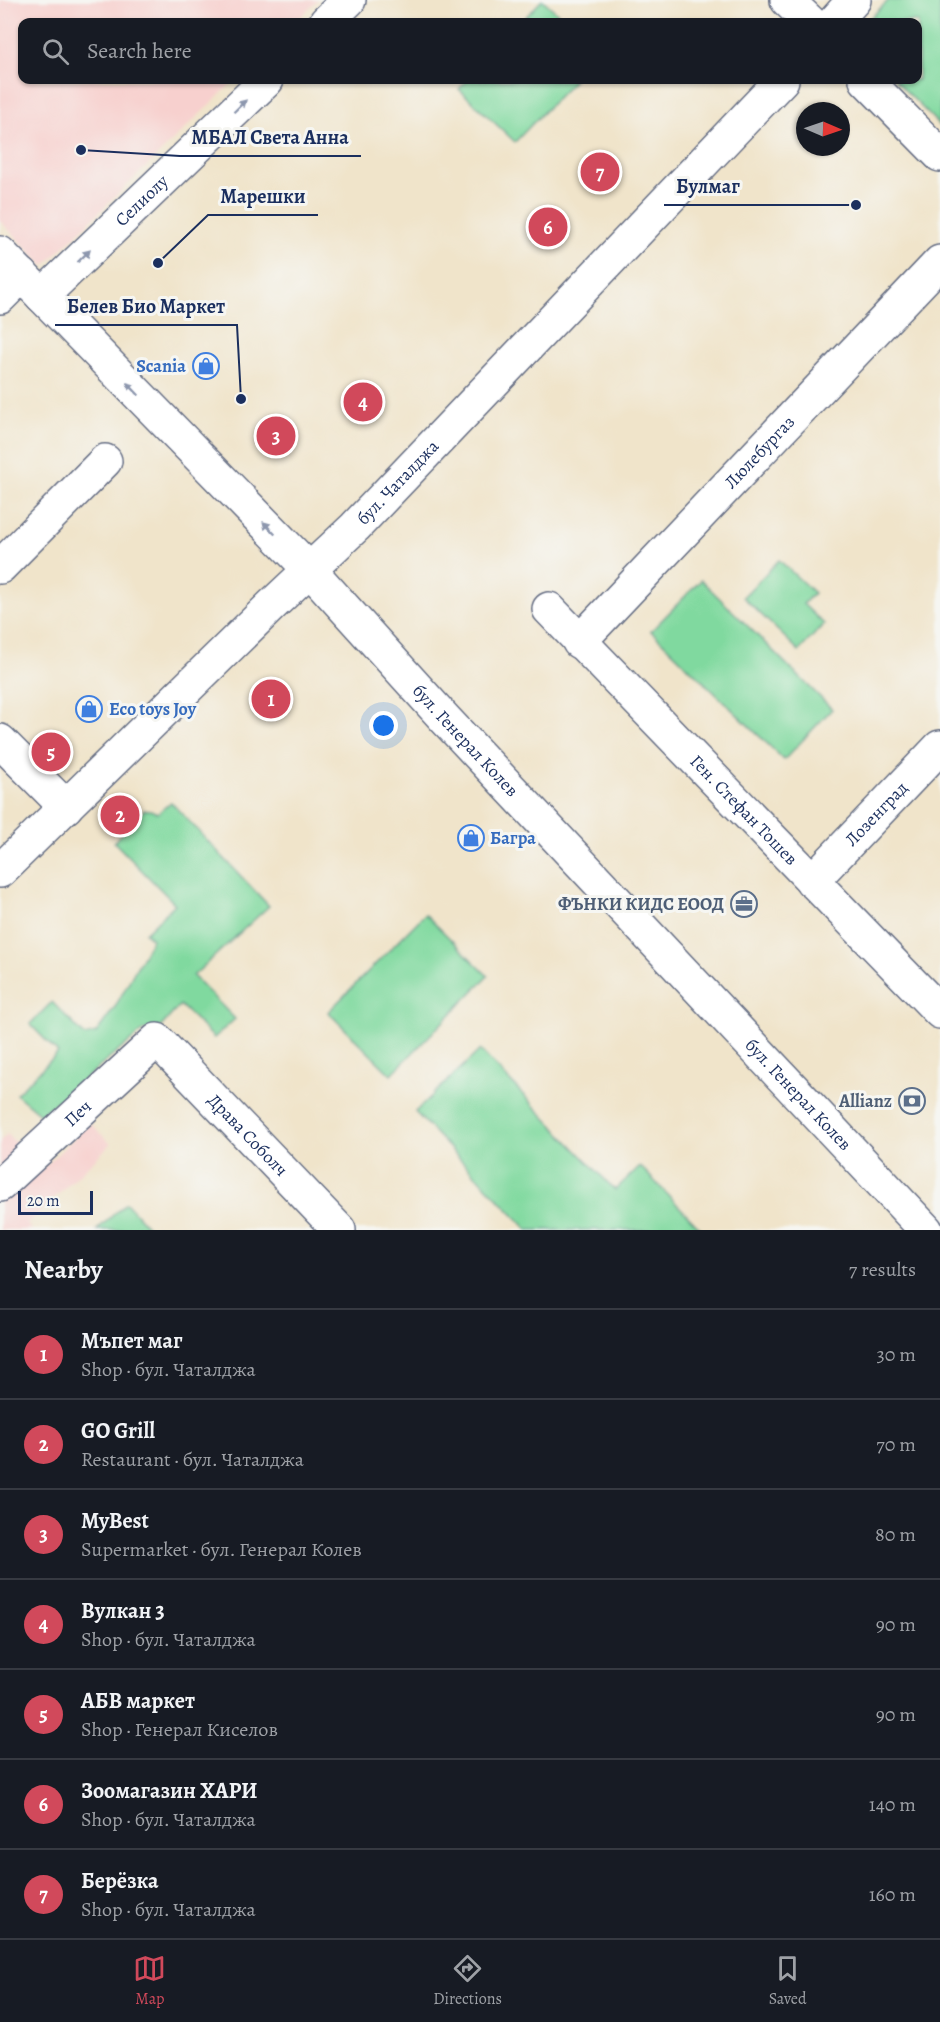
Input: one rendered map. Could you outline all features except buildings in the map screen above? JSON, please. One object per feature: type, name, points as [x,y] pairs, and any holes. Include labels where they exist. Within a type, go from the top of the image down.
[{"type":"street","points":[[330,18],[350,0]]},
{"type":"street","points":[[788,0],[806,18]]},
{"type":"street","points":[[838,18],[854,0]]},
{"type":"street","name":"Селиолу","points":[[16,280],[262,84]]},
{"type":"street","name":"бул. Чаталджа","points":[[0,871],[355,527],[778,84]]},
{"type":"street","points":[[870,84],[940,155]]},
{"type":"street","name":"Люлебургаз","points":[[579,642],[940,262]]},
{"type":"street","name":"бул. Генерал Колев","points":[[16,280],[310,570],[453,728],[924,1224]]},
{"type":"street","points":[[0,567],[105,461]]},
{"type":"street","name":"Ген. Стефан Тошев","points":[[549,609],[940,1012]]},
{"type":"street","points":[[0,741],[66,807]]},
{"type":"street","name":"Лозенград","points":[[812,881],[940,747]]},
{"type":"street","name":"Печ","points":[[0,1185],[157,1040]]},
{"type":"street","name":"Драва Соболч","points":[[157,1040],[339,1230]]},
{"type":"shaded area","points":[[0,0],[318,0],[299,18],[18,18],[18,84],[231,84],[44,266],[0,221]]},
{"type":"shaded area","points":[[90,1123],[111,1144],[27,1224],[32,1230],[0,1230],[0,1141],[7,1134],[42,1169]]},
{"type":"green space","points":[[543,0],[563,18],[525,18]]},
{"type":"green space","points":[[889,0],[940,0],[940,126],[899,84],[922,84],[922,18],[870,18]]},
{"type":"green space","points":[[464,84],[570,84],[515,142],[459,89]]},
{"type":"green space","points":[[779,560],[814,593],[803,604],[824,624],[799,651],[743,597]]},
{"type":"green space","points":[[701,580],[832,709],[784,760],[651,631]]},
{"type":"green space","points":[[171,802],[269,906],[193,976],[235,1019],[214,1038],[180,1005],[159,1029],[144,1030],[41,1115],[16,1094],[58,1053],[30,1024],[52,1002],[85,1036],[96,1033],[115,1007],[152,939],[145,933],[175,904],[114,842],[144,810],[158,813]]},
{"type":"green space","points":[[425,914],[488,976],[391,1075],[328,1012]]},
{"type":"green space","points":[[480,1050],[615,1190],[640,1166],[702,1230],[528,1230],[415,1112]]},
{"type":"green space","points":[[126,1203],[151,1230],[97,1230]]},
{"type":"place","name":"МБАЛ Света Анна","points":[[81,150]]},
{"type":"place","name":"Берёзка","points":[[600,172]]},
{"type":"place","name":"Булмаг","points":[[856,205]]},
{"type":"place","name":"Зоомагазин ХАРИ","points":[[548,227]]},
{"type":"place","name":"Марешки","points":[[158,263]]},
{"type":"place","name":"Scania","points":[[206,366]]},
{"type":"place","name":"Белев Био Маркет","points":[[241,399]]},
{"type":"place","name":"Вулкан 3","points":[[363,402]]},
{"type":"place","name":"MyBest","points":[[276,436]]},
{"type":"place","name":"Мъпет маг","points":[[271,699]]},
{"type":"place","name":"Eco toys Joy","points":[[89,709]]},
{"type":"place","name":"АБВ маркет","points":[[51,752]]},
{"type":"place","name":"GO Grill","points":[[120,815]]},
{"type":"place","name":"Багра","points":[[471,838]]},
{"type":"place","name":"ФЪНКИ КИДС ЕООД","points":[[744,904]]},
{"type":"place","name":"Allianz","points":[[912,1101]]}]
